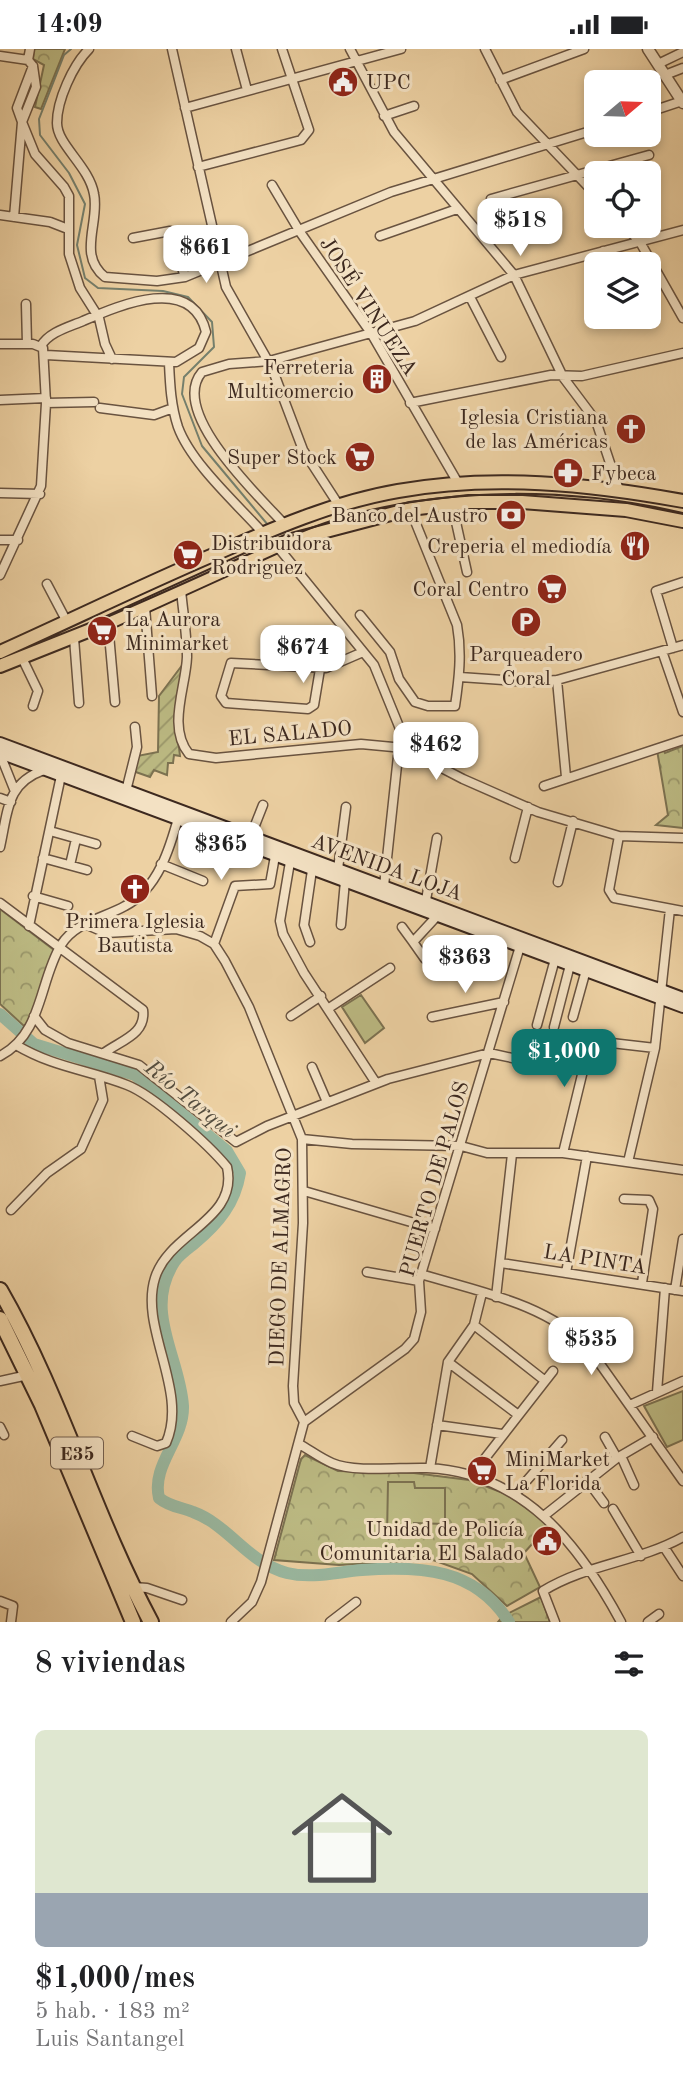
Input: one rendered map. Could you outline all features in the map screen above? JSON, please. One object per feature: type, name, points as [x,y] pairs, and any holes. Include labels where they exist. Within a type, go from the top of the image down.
[{"type":"highway","name":"E35","points":[[0,1290],[56,1399],[100,1512],[151,1622]]},
{"type":"highway","name":"E35","points":[[0,1319],[28,1374],[133,1622]]},
{"type":"main road","points":[[0,652],[265,532],[396,491],[458,483],[534,483],[619,489],[683,501]]},
{"type":"main road","points":[[0,666],[74,638],[295,538],[410,509],[452,504],[522,502],[626,510],[683,521]]},
{"type":"main road","points":[[0,660],[88,612]]},
{"type":"main road","points":[[0,672],[55,645]]},
{"type":"main road","name":"AVENIDA LOJA","points":[[0,743],[62,773],[125,795],[290,862],[436,916],[521,942],[659,992],[683,1007]]},
{"type":"main road","name":"AVENIDA LOJA","points":[[0,754],[44,770],[62,773]]},
{"type":"main road","name":"AVENIDA LOJA","points":[[178,816],[250,838],[426,900],[570,965],[683,998]]},
{"type":"street","points":[[14,217],[22,122],[36,87],[30,63],[30,49]]},
{"type":"street","points":[[89,49],[76,67],[64,94],[57,124],[59,135],[88,173],[94,194],[90,240],[94,263],[105,277],[157,281],[185,277],[431,178],[584,132]]},
{"type":"street","points":[[172,49],[219,265],[229,293],[269,361],[300,443],[351,524]]},
{"type":"street","points":[[236,49],[247,90]]},
{"type":"street","points":[[198,167],[305,138],[309,130],[282,49]]},
{"type":"street","points":[[350,49],[384,116],[431,178],[514,275],[563,377],[596,421],[619,489]]},
{"type":"street","points":[[184,108],[401,49]]},
{"type":"street","points":[[485,49],[517,112],[584,182]]},
{"type":"street","points":[[500,80],[584,49]]},
{"type":"street","points":[[648,49],[682,102],[662,108]]},
{"type":"street","points":[[658,64],[683,52]]},
{"type":"street","points":[[0,56],[30,63]]},
{"type":"street","points":[[665,75],[683,68]]},
{"type":"street","points":[[384,116],[414,106]]},
{"type":"street","points":[[22,122],[34,154],[69,196],[68,248],[74,274],[97,315],[112,359]]},
{"type":"street","points":[[491,199],[649,155]]},
{"type":"street","name":"JOSÉ VINUEZA","points":[[272,185],[300,232],[371,333],[458,483]]},
{"type":"street","points":[[380,236],[457,209]]},
{"type":"street","points":[[0,215],[50,222],[68,229]]},
{"type":"street","points":[[283,525],[208,434],[198,410],[195,391],[199,375],[209,368],[269,361],[415,321],[514,275],[683,230]]},
{"type":"street","points":[[133,238],[170,231],[185,277]]},
{"type":"street","points":[[636,238],[683,318]]},
{"type":"street","points":[[470,297],[501,357]]},
{"type":"street","points":[[0,344],[27,344],[43,351],[169,363],[182,360],[202,345],[206,332],[201,318],[192,308],[172,298],[131,303],[53,335],[43,351],[46,401],[40,494],[0,575]]},
{"type":"street","points":[[26,304],[27,344]]},
{"type":"street","points":[[410,403],[551,375],[582,376],[683,353]]},
{"type":"street","points":[[169,363],[173,408],[190,448],[265,532]]},
{"type":"street","points":[[0,400],[97,405],[154,415],[173,408]]},
{"type":"street","points":[[0,493],[40,494]]},
{"type":"street","points":[[452,504],[467,572]]},
{"type":"street","points":[[360,615],[390,652],[399,679],[415,702],[441,708],[455,706],[460,677],[457,625],[410,509]]},
{"type":"street","points":[[0,540],[18,540]]},
{"type":"street","points":[[278,545],[374,665],[409,751]]},
{"type":"street","points":[[673,648],[656,591],[683,582]]},
{"type":"street","points":[[47,584],[67,622]]},
{"type":"street","name":"EL SALADO","points":[[181,590],[187,654],[179,701],[182,739],[190,754],[200,758],[229,757],[370,744],[409,751],[463,779],[528,807],[619,836],[683,838]]},
{"type":"street","points":[[145,607],[152,696]]},
{"type":"street","points":[[108,623],[116,702]]},
{"type":"street","points":[[74,638],[79,702]]},
{"type":"street","points":[[460,677],[531,682],[557,680],[683,645]]},
{"type":"street","points":[[662,651],[683,712]]},
{"type":"street","points":[[320,669],[314,705],[308,709],[226,703],[221,696],[229,665],[234,662],[320,669],[363,652]]},
{"type":"street","points":[[24,662],[37,691],[33,706]]},
{"type":"street","points":[[557,680],[566,777]]},
{"type":"street","points":[[125,795],[138,747],[135,727]]},
{"type":"street","points":[[544,786],[683,740]]},
{"type":"street","points":[[0,754],[14,789]]},
{"type":"street","points":[[384,886],[398,756]]},
{"type":"street","points":[[0,847],[14,789],[23,780],[44,770]]},
{"type":"street","points":[[29,926],[33,897],[62,773]]},
{"type":"street","points":[[0,798],[11,802]]},
{"type":"street","points":[[250,838],[263,806]]},
{"type":"street","points":[[338,869],[346,807]]},
{"type":"street","points":[[515,858],[528,807]]},
{"type":"street","points":[[0,1056],[18,1041],[29,1026],[59,947],[69,935],[85,924],[138,898],[162,864],[178,816]]},
{"type":"street","points":[[558,882],[573,821]]},
{"type":"street","points":[[50,831],[96,844]]},
{"type":"street","points":[[619,836],[609,890],[614,898],[683,911]]},
{"type":"street","points":[[426,900],[436,838]]},
{"type":"street","points":[[70,865],[76,839]]},
{"type":"street","points":[[85,924],[106,933],[176,929],[200,936],[214,944],[235,886],[270,884],[275,856]]},
{"type":"street","points":[[43,857],[87,870]]},
{"type":"street","points":[[290,862],[281,909],[282,934],[376,1083]]},
{"type":"street","points":[[162,864],[203,881]]},
{"type":"street","points":[[310,942],[304,925],[312,870]]},
{"type":"street","points":[[341,925],[345,881]]},
{"type":"street","points":[[33,897],[68,906]]},
{"type":"street","points":[[0,903],[143,1010],[141,1030],[104,1053]]},
{"type":"street","points":[[628,1163],[655,1048],[670,909]]},
{"type":"street","points":[[413,942],[436,916]]},
{"type":"street","points":[[402,927],[425,959],[453,947]]},
{"type":"street","name":"PUERTO DE PALOS","points":[[304,1422],[405,1349],[414,1339],[421,1312],[420,1277],[521,942]]},
{"type":"street","name":"DIEGO DE ALMAGRO","points":[[214,944],[249,1007],[302,1139],[304,1192],[293,1386],[294,1403],[304,1422]]},
{"type":"street","points":[[537,1025],[555,959]]},
{"type":"street","points":[[554,1027],[570,965]]},
{"type":"street","points":[[330,1008],[390,968]]},
{"type":"street","points":[[573,1017],[586,970]]},
{"type":"street","points":[[291,1016],[321,996]]},
{"type":"street","points":[[432,1017],[505,1002]]},
{"type":"street","points":[[34,1016],[45,1030],[68,1043],[104,1053],[149,1071],[236,1142],[376,1083],[489,1053],[531,1062]]},
{"type":"street","points":[[18,1041],[64,1068],[99,1076],[142,1093],[227,1167],[230,1183],[216,1210],[173,1247],[157,1272],[153,1302],[173,1399],[173,1423],[162,1445],[132,1436]]},
{"type":"street","points":[[563,1153],[589,1046],[594,1041],[655,1048]]},
{"type":"street","points":[[312,1067],[327,1102]]},
{"type":"street","points":[[11,1210],[47,1173],[81,1149],[103,1100],[99,1076]]},
{"type":"street","points":[[302,1139],[352,1144],[461,1146],[487,1153],[563,1153],[683,1170]]},
{"type":"street","points":[[496,1297],[512,1154]]},
{"type":"street","points":[[566,1273],[587,1156]]},
{"type":"street","points":[[304,1192],[435,1229]]},
{"type":"street","points":[[624,1199],[644,1198],[649,1200],[653,1209],[642,1283]]},
{"type":"street","points":[[679,1290],[683,1239]]},
{"type":"street","name":"LA PINTA","points":[[501,1263],[679,1290]]},
{"type":"street","points":[[367,1272],[420,1277],[496,1297],[555,1319],[571,1330],[630,1405],[683,1481]]},
{"type":"street","points":[[657,1392],[665,1288]]},
{"type":"street","points":[[430,1468],[448,1361],[474,1325],[482,1293]]},
{"type":"street","points":[[474,1325],[544,1380]]},
{"type":"street","points":[[448,1361],[517,1414]]},
{"type":"street","points":[[472,1475],[517,1414],[554,1371]]},
{"type":"street","points":[[0,1381],[28,1374]]},
{"type":"street","points":[[630,1405],[683,1381]]},
{"type":"street","points":[[231,1622],[252,1602],[261,1582],[304,1422]]},
{"type":"street","points":[[437,1425],[502,1434]]},
{"type":"street","points":[[605,1437],[634,1485]]},
{"type":"street","points":[[545,1515],[587,1480],[653,1437]]},
{"type":"street","points":[[516,1493],[562,1440]]},
{"type":"street","points":[[299,1444],[344,1467],[430,1468],[472,1475],[516,1493],[545,1515],[571,1542],[621,1622]]},
{"type":"street","points":[[587,1480],[604,1503]]},
{"type":"street","points":[[613,1509],[641,1556]]},
{"type":"street","points":[[555,1622],[543,1591],[565,1577],[641,1556],[683,1537]]},
{"type":"street","points":[[664,1547],[683,1576]]},
{"type":"street","points":[[134,1587],[147,1588],[182,1600]]},
{"type":"street","points":[[0,1601],[13,1606],[11,1622]]},
{"type":"street","points":[[330,1622],[356,1602]]},
{"type":"street","points":[[648,1622],[659,1614]]},
{"type":"green space","points":[[34,49],[65,49],[41,109],[35,107],[44,65],[33,59]]},
{"type":"green space","points":[[183,664],[175,715],[180,756],[174,755],[173,763],[168,763],[167,775],[154,770],[150,777],[133,771],[137,756],[158,752],[159,696]]},
{"type":"green space","points":[[683,746],[683,828],[656,825],[668,815],[657,750],[663,748],[665,753]]},
{"type":"green space","points":[[0,909],[54,950],[29,1021],[24,1026],[0,1004]]},
{"type":"green space","points":[[361,995],[384,1028],[365,1043],[342,1007]]},
{"type":"green space","points":[[683,1391],[683,1440],[667,1447],[644,1406]]},
{"type":"green space","points":[[305,1455],[338,1471],[414,1473],[469,1480],[506,1494],[550,1524],[524,1553],[540,1587],[507,1606],[472,1574],[433,1560],[339,1565],[274,1560],[301,1459]]},
{"type":"green space","points":[[388,1482],[414,1482],[415,1488],[445,1488],[445,1524],[414,1523],[414,1536],[387,1536]]},
{"type":"green space","points":[[541,1597],[550,1622],[498,1622],[503,1616]]},
{"type":"waterway","points":[[71,49],[64,55],[39,119],[40,135],[69,173],[85,204],[77,245],[85,278],[98,288],[163,291],[188,297],[212,322],[214,347],[184,377],[182,394],[202,446],[268,525]]},
{"type":"waterway","name":"Río Tarqui","points":[[0,1014],[34,1044],[135,1075],[227,1151],[240,1173],[225,1212],[177,1258],[166,1279],[162,1315],[183,1406],[179,1430],[160,1474],[159,1498],[206,1518],[261,1561],[287,1573],[315,1575],[405,1569],[445,1574],[480,1591],[509,1622]]},
{"type":"tram line","points":[[93,623],[300,532],[388,506],[472,495],[515,494],[600,499],[683,513]]},
{"type":"place","name":"UPC","points":[[343,82]]},
{"type":"place","name":"Ferreteria Multicomercio","points":[[377,379]]},
{"type":"place","name":"Iglesia Cristiana de las Américas","points":[[631,429]]},
{"type":"place","name":"Super Stock","points":[[360,457]]},
{"type":"place","name":"Fybeca","points":[[568,473]]},
{"type":"place","name":"Banco del Austro","points":[[511,515]]},
{"type":"place","name":"Creperia el mediodía","points":[[635,546]]},
{"type":"place","name":"Distribuidora Rodriguez","points":[[188,555]]},
{"type":"place","name":"Coral Centro","points":[[552,589]]},
{"type":"place","name":"Parqueadero Coral","points":[[526,622]]},
{"type":"place","name":"La Aurora Minimarket","points":[[102,631]]},
{"type":"place","name":"Primera Iglesia Bautista","points":[[135,889]]},
{"type":"place","name":"MiniMarket La Florida","points":[[482,1471]]},
{"type":"place","name":"Unidad de Policía Comunitaria El Salado","points":[[547,1541]]}]
